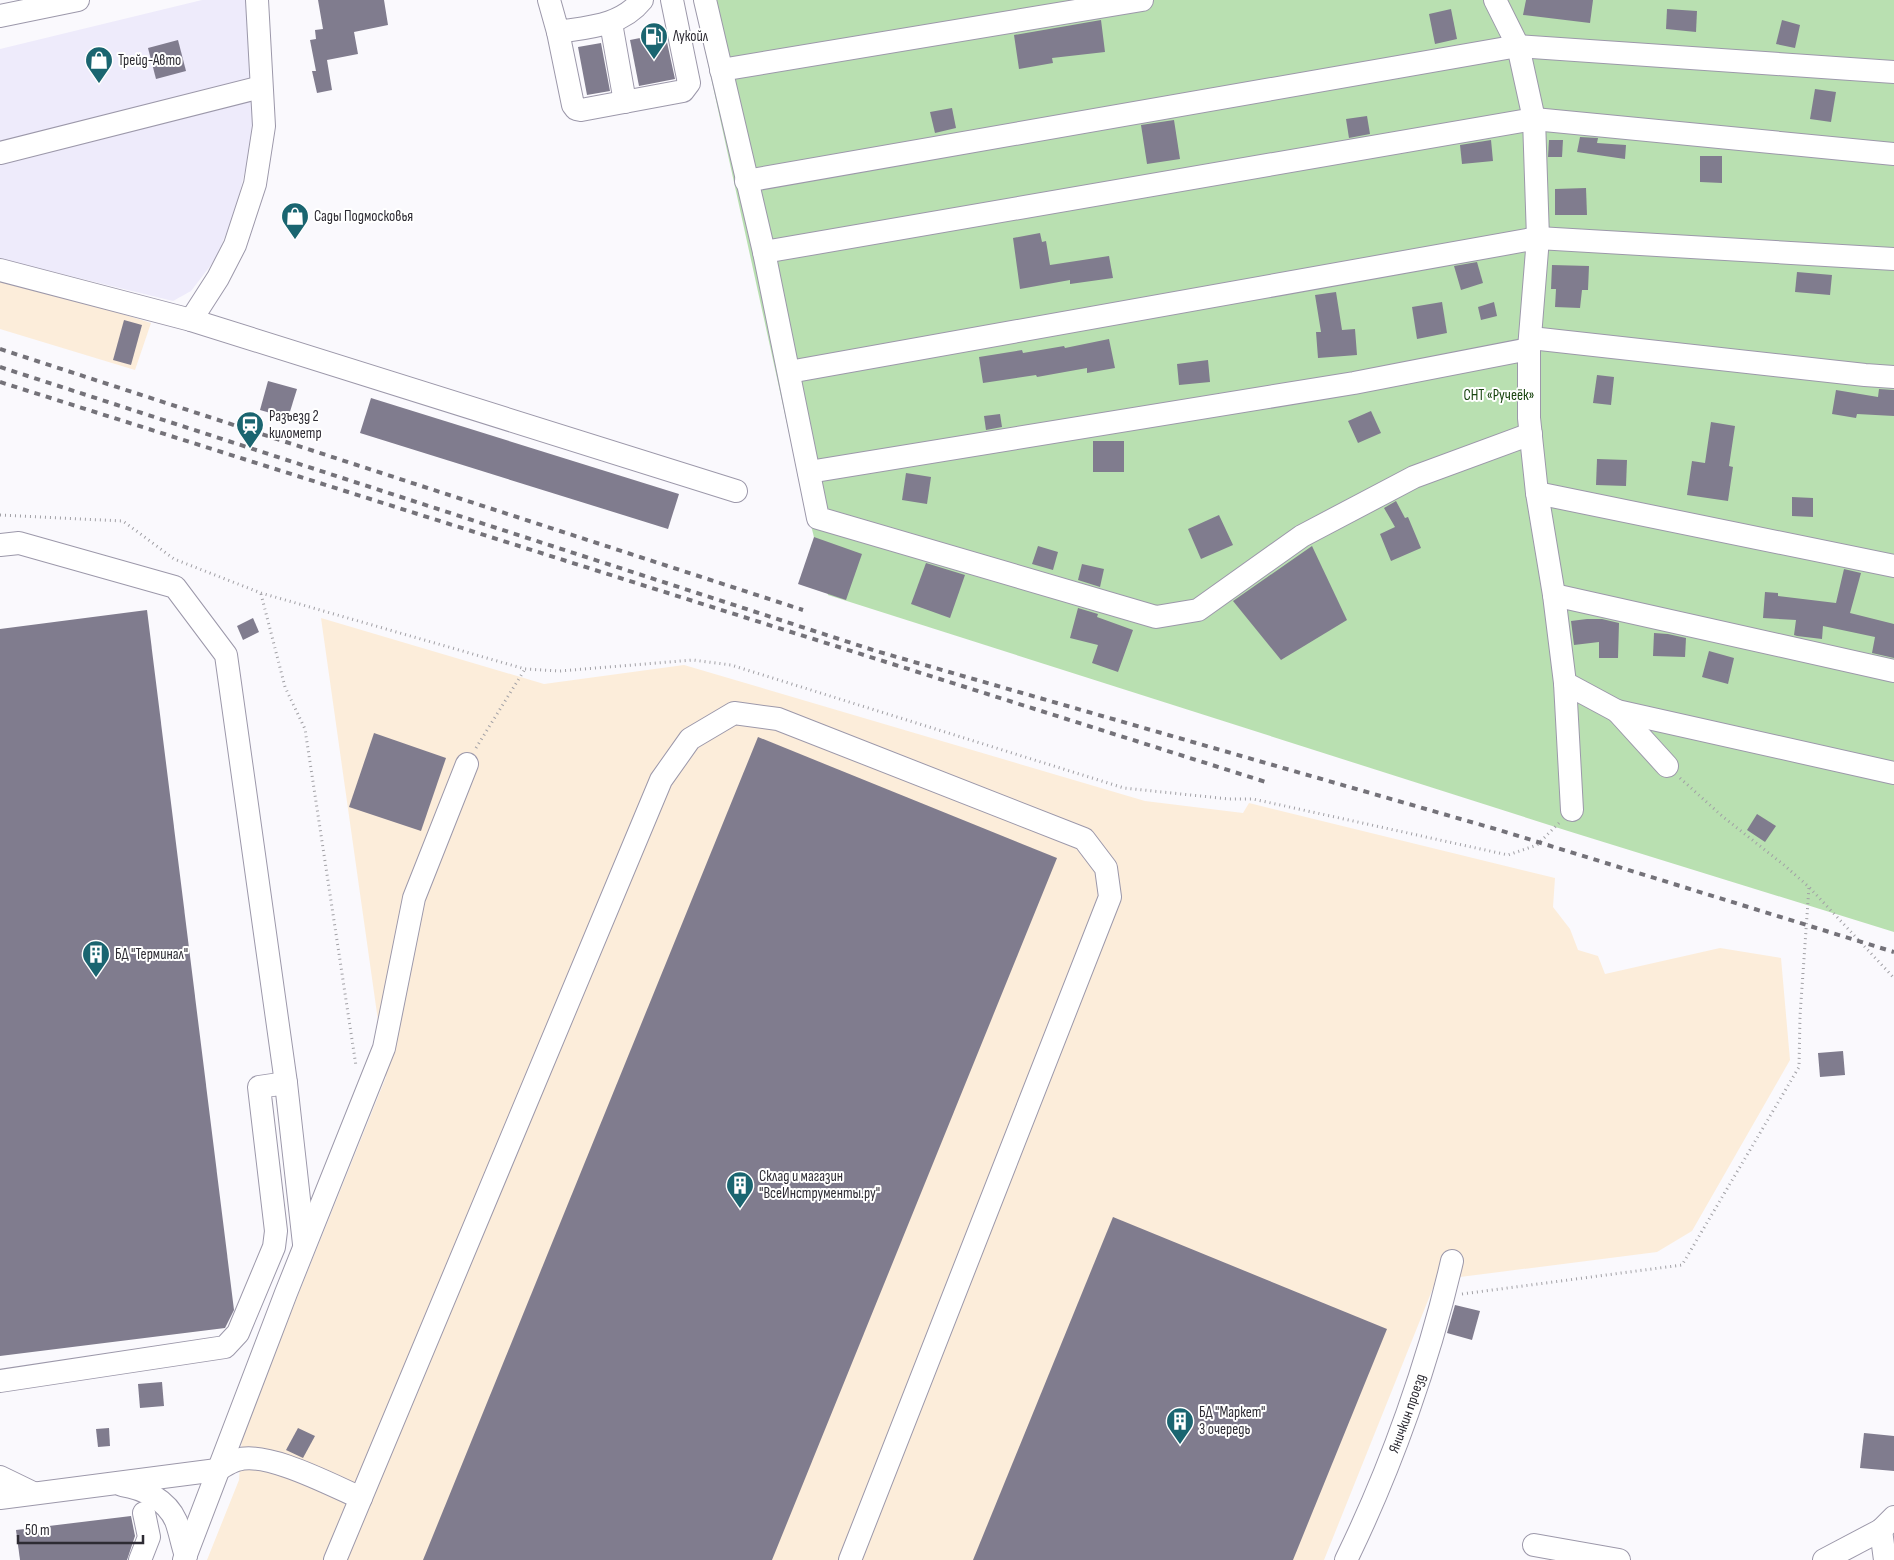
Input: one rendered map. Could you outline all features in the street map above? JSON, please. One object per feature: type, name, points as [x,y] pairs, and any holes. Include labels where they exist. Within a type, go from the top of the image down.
[{"type":"street","points":[[0,16],[78,0]]},
{"type":"street","points":[[191,320],[218,278],[235,245],[255,184],[264,126],[257,0]]},
{"type":"street","points":[[549,0],[558,32],[573,105],[576,109],[581,110],[683,91],[689,83],[672,0]]},
{"type":"street","points":[[558,32],[610,23],[627,15],[642,0]]},
{"type":"street","points":[[705,0],[764,252],[818,518],[1156,617],[1198,610],[1302,536],[1414,477],[1531,434]]},
{"type":"street","points":[[721,70],[1142,0]]},
{"type":"street","points":[[1495,0],[1518,46],[1534,119],[1538,238],[1530,344],[1529,418],[1537,493],[1554,595],[1565,683],[1572,810]]},
{"type":"street","points":[[610,23],[625,102]]},
{"type":"street","points":[[746,181],[1518,46],[1894,72]]},
{"type":"street","points":[[0,153],[261,87]]},
{"type":"street","points":[[764,252],[1534,119],[1894,154]]},
{"type":"street","points":[[789,372],[1538,238],[1894,258]]},
{"type":"street","points":[[0,270],[191,320],[736,491]]},
{"type":"street","points":[[809,472],[1354,383],[1530,344],[1894,377]]},
{"type":"street","points":[[1537,493],[1894,566]]},
{"type":"street","points":[[0,545],[19,543],[175,588],[226,655],[286,1083],[304,1248]]},
{"type":"street","points":[[1554,595],[1894,671]]},
{"type":"street","points":[[1565,683],[1617,711],[1894,773]]},
{"type":"street","points":[[1617,711],[1667,766]]},
{"type":"street","points":[[335,1560],[661,780],[690,739],[734,713],[778,719],[1084,839],[1106,868],[1110,897],[850,1560]]},
{"type":"street","points":[[185,1558],[217,1470],[384,1048],[414,898],[467,764]]},
{"type":"street","points":[[0,1381],[226,1347],[238,1333],[274,1247],[276,1230],[259,1087],[286,1083]]},
{"type":"street","name":"Яничкин проезд","points":[[1346,1560],[1362,1528],[1400,1432],[1423,1367],[1444,1297],[1452,1261]]},
{"type":"street","points":[[0,1498],[217,1470],[238,1459],[262,1459],[284,1465],[361,1498]]},
{"type":"street","points":[[0,1477],[34,1494]]},
{"type":"street","points":[[109,1483],[133,1486],[149,1492],[165,1506],[176,1520],[185,1558]]},
{"type":"street","points":[[140,1560],[149,1537],[144,1513]]},
{"type":"street","points":[[1824,1560],[1887,1523]]},
{"type":"street","points":[[1885,1560],[1887,1523]]},
{"type":"street","points":[[1534,1545],[1619,1560]]},
{"type":"path","points":[[0,515],[123,521],[174,559],[261,594],[525,669],[560,671],[693,660],[731,665],[1124,788],[1229,799],[1253,799],[1508,856],[1536,845],[1572,810]]},
{"type":"path","points":[[261,594],[285,687],[305,729],[357,1075]]},
{"type":"path","points":[[467,764],[525,669]]},
{"type":"path","points":[[1667,766],[1722,816],[1809,887],[1894,978]]},
{"type":"path","points":[[1444,1297],[1682,1265],[1799,1067],[1800,1016],[1809,887]]},
{"type":"shaded area","points":[[202,0],[246,0],[253,112],[250,150],[234,216],[214,261],[191,291],[173,301],[0,259],[0,49]]},
{"type":"shaded area","points":[[0,281],[75,299],[151,323],[135,370],[0,329]]},
{"type":"shaded area","points":[[321,618],[544,684],[684,665],[1145,801],[1243,813],[1249,803],[1555,878],[1553,907],[1570,929],[1578,950],[1598,956],[1605,974],[1720,948],[1781,958],[1790,1060],[1692,1231],[1657,1252],[1460,1277],[1460,1263],[1443,1263],[1324,1560],[207,1560],[239,1480],[242,1434],[386,1077]]},
{"type":"green space","name":"СНТ «Ручеёк»","points":[[694,0],[1894,0],[1894,932],[1568,831],[828,595],[793,451]]},
{"type":"building","points":[[318,0],[384,0],[388,25],[354,32],[358,54],[327,60],[332,90],[317,93],[312,71],[316,71],[310,40],[316,39],[315,30],[323,29]]},
{"type":"building","points":[[1526,0],[1593,0],[1590,23],[1523,15]]},
{"type":"building","points":[[1451,9],[1457,39],[1435,44],[1429,14]]},
{"type":"building","points":[[1667,9],[1697,11],[1696,32],[1666,29]]},
{"type":"building","points":[[1101,20],[1105,52],[1052,58],[1053,63],[1019,69],[1014,35]]},
{"type":"building","points":[[1782,20],[1800,25],[1795,48],[1776,44]]},
{"type":"building","name":"Лукойл","points":[[665,33],[675,79],[639,86],[630,40]]},
{"type":"building","points":[[178,40],[186,71],[156,79],[148,48]]},
{"type":"building","points":[[601,43],[610,91],[587,95],[578,47]]},
{"type":"building","points":[[1815,89],[1836,92],[1831,122],[1810,119]]},
{"type":"building","points":[[952,108],[956,128],[935,133],[930,112]]},
{"type":"building","points":[[1367,116],[1370,134],[1349,138],[1346,119]]},
{"type":"building","points":[[1174,120],[1180,159],[1147,164],[1141,125]]},
{"type":"building","points":[[1580,137],[1598,138],[1597,143],[1626,145],[1625,159],[1577,152]]},
{"type":"building","points":[[1491,140],[1493,161],[1462,164],[1460,145]]},
{"type":"building","points":[[1549,140],[1563,140],[1562,157],[1548,157]]},
{"type":"building","points":[[1700,156],[1722,156],[1722,183],[1700,182]]},
{"type":"building","points":[[1586,188],[1587,215],[1555,215],[1555,189]]},
{"type":"building","points":[[1040,233],[1042,242],[1046,241],[1050,265],[1109,256],[1113,278],[1070,284],[1070,280],[1020,289],[1013,238]]},
{"type":"building","points":[[1477,262],[1483,283],[1461,290],[1454,266]]},
{"type":"building","points":[[1552,265],[1589,266],[1588,290],[1582,290],[1580,308],[1555,307],[1556,289],[1551,289]]},
{"type":"building","points":[[1797,272],[1832,275],[1830,295],[1795,292]]},
{"type":"building","points":[[1336,292],[1342,330],[1355,329],[1357,355],[1318,358],[1316,332],[1321,332],[1315,295]]},
{"type":"building","points":[[1442,302],[1447,333],[1417,339],[1412,307]]},
{"type":"building","points":[[1494,302],[1497,316],[1481,320],[1478,307]]},
{"type":"building","points":[[124,320],[142,325],[131,365],[113,360]]},
{"type":"building","points":[[1109,339],[1115,368],[1087,373],[1087,368],[1037,377],[1036,375],[983,383],[979,357],[1022,350],[1023,353],[1064,346],[1065,348]]},
{"type":"building","points":[[1208,360],[1210,382],[1179,385],[1177,364]]},
{"type":"building","points":[[1597,375],[1614,377],[1611,405],[1593,403]]},
{"type":"building","points":[[268,381],[297,389],[288,418],[260,410]]},
{"type":"building","points":[[1879,389],[1894,390],[1894,416],[1857,414],[1856,418],[1832,414],[1836,390],[1878,397]]},
{"type":"building","points":[[371,398],[679,494],[668,529],[360,433]]},
{"type":"building","points":[[1371,411],[1381,433],[1358,443],[1348,421]]},
{"type":"building","points":[[1000,414],[1002,427],[986,430],[984,416]]},
{"type":"building","points":[[1711,422],[1735,426],[1729,466],[1733,467],[1728,501],[1687,495],[1692,461],[1705,463]]},
{"type":"building","points":[[1093,441],[1124,441],[1124,472],[1093,472]]},
{"type":"building","points":[[1597,459],[1627,460],[1626,486],[1596,485]]},
{"type":"building","points":[[906,473],[931,477],[927,504],[902,500]]},
{"type":"building","points":[[1792,497],[1813,498],[1813,517],[1792,516]]},
{"type":"building","points":[[1396,501],[1405,518],[1408,517],[1421,548],[1391,561],[1380,534],[1395,527],[1384,508]]},
{"type":"building","points":[[1219,515],[1233,545],[1201,559],[1188,529]]},
{"type":"building","points":[[814,537],[862,554],[846,600],[798,584]]},
{"type":"building","points":[[1038,546],[1058,552],[1053,570],[1032,564]]},
{"type":"building","points":[[1312,546],[1347,620],[1281,660],[1233,601]]},
{"type":"building","points":[[926,563],[965,575],[950,618],[911,604]]},
{"type":"building","points":[[1082,564],[1104,569],[1100,587],[1078,580]]},
{"type":"building","points":[[1844,569],[1861,573],[1850,613],[1894,624],[1894,658],[1872,653],[1875,637],[1823,626],[1822,639],[1797,636],[1794,635],[1796,620],[1763,618],[1765,592],[1778,593],[1778,596],[1836,603]]},
{"type":"building","points":[[1078,608],[1098,614],[1097,617],[1133,630],[1118,672],[1092,663],[1098,645],[1070,638]]},
{"type":"building","name":"БД \"Терминал\"","points":[[147,610],[234,1310],[225,1328],[0,1356],[0,629]]},
{"type":"building","points":[[253,618],[259,632],[243,640],[237,626]]},
{"type":"building","points":[[1602,619],[1619,623],[1618,658],[1599,658],[1599,642],[1574,645],[1571,621]]},
{"type":"building","points":[[1654,633],[1686,638],[1685,657],[1653,656]]},
{"type":"building","points":[[1709,651],[1734,658],[1728,684],[1702,677]]},
{"type":"building","points":[[374,733],[446,758],[421,831],[349,807]]},
{"type":"building","name":"Склад и магазин \"ВсеИнструменты.ру\"","points":[[758,737],[1057,858],[772,1560],[423,1560]]},
{"type":"building","points":[[1757,814],[1776,826],[1765,842],[1747,830]]},
{"type":"building","points":[[1843,1051],[1845,1075],[1820,1077],[1818,1053]]},
{"type":"building","name":"БД \"Маркет\" 3 очередь","points":[[1113,1217],[1387,1329],[1293,1560],[973,1560]]},
{"type":"building","points":[[1455,1305],[1480,1311],[1472,1340],[1447,1333]]},
{"type":"building","points":[[162,1382],[164,1406],[140,1408],[138,1384]]},
{"type":"building","points":[[109,1428],[110,1446],[98,1447],[96,1429]]},
{"type":"building","points":[[298,1428],[315,1436],[303,1458],[286,1450]]},
{"type":"building","points":[[1864,1433],[1894,1436],[1894,1471],[1860,1468]]},
{"type":"building","points":[[131,1516],[135,1536],[127,1560],[20,1560],[16,1530]]},
{"type":"railway","points":[[0,349],[803,610]]},
{"type":"railway","points":[[0,367],[876,651],[1499,830],[1894,952]]},
{"type":"railway","points":[[0,382],[1269,783]]},
{"type":"place","name":"Лукойл","points":[[654,60]]},
{"type":"place","name":"Трейд-Авто","points":[[99,84]]},
{"type":"place","name":"Сады Подмосковья","points":[[295,240]]},
{"type":"place","name":"Разъезд 2 километр","points":[[250,449]]},
{"type":"place","name":"БД \"Терминал\"","points":[[96,978]]},
{"type":"place","name":"Склад и магазин \"ВсеИнструменты.ру\"","points":[[740,1209]]},
{"type":"place","name":"БД \"Маркет\" 3 очередь","points":[[1180,1445]]}]
